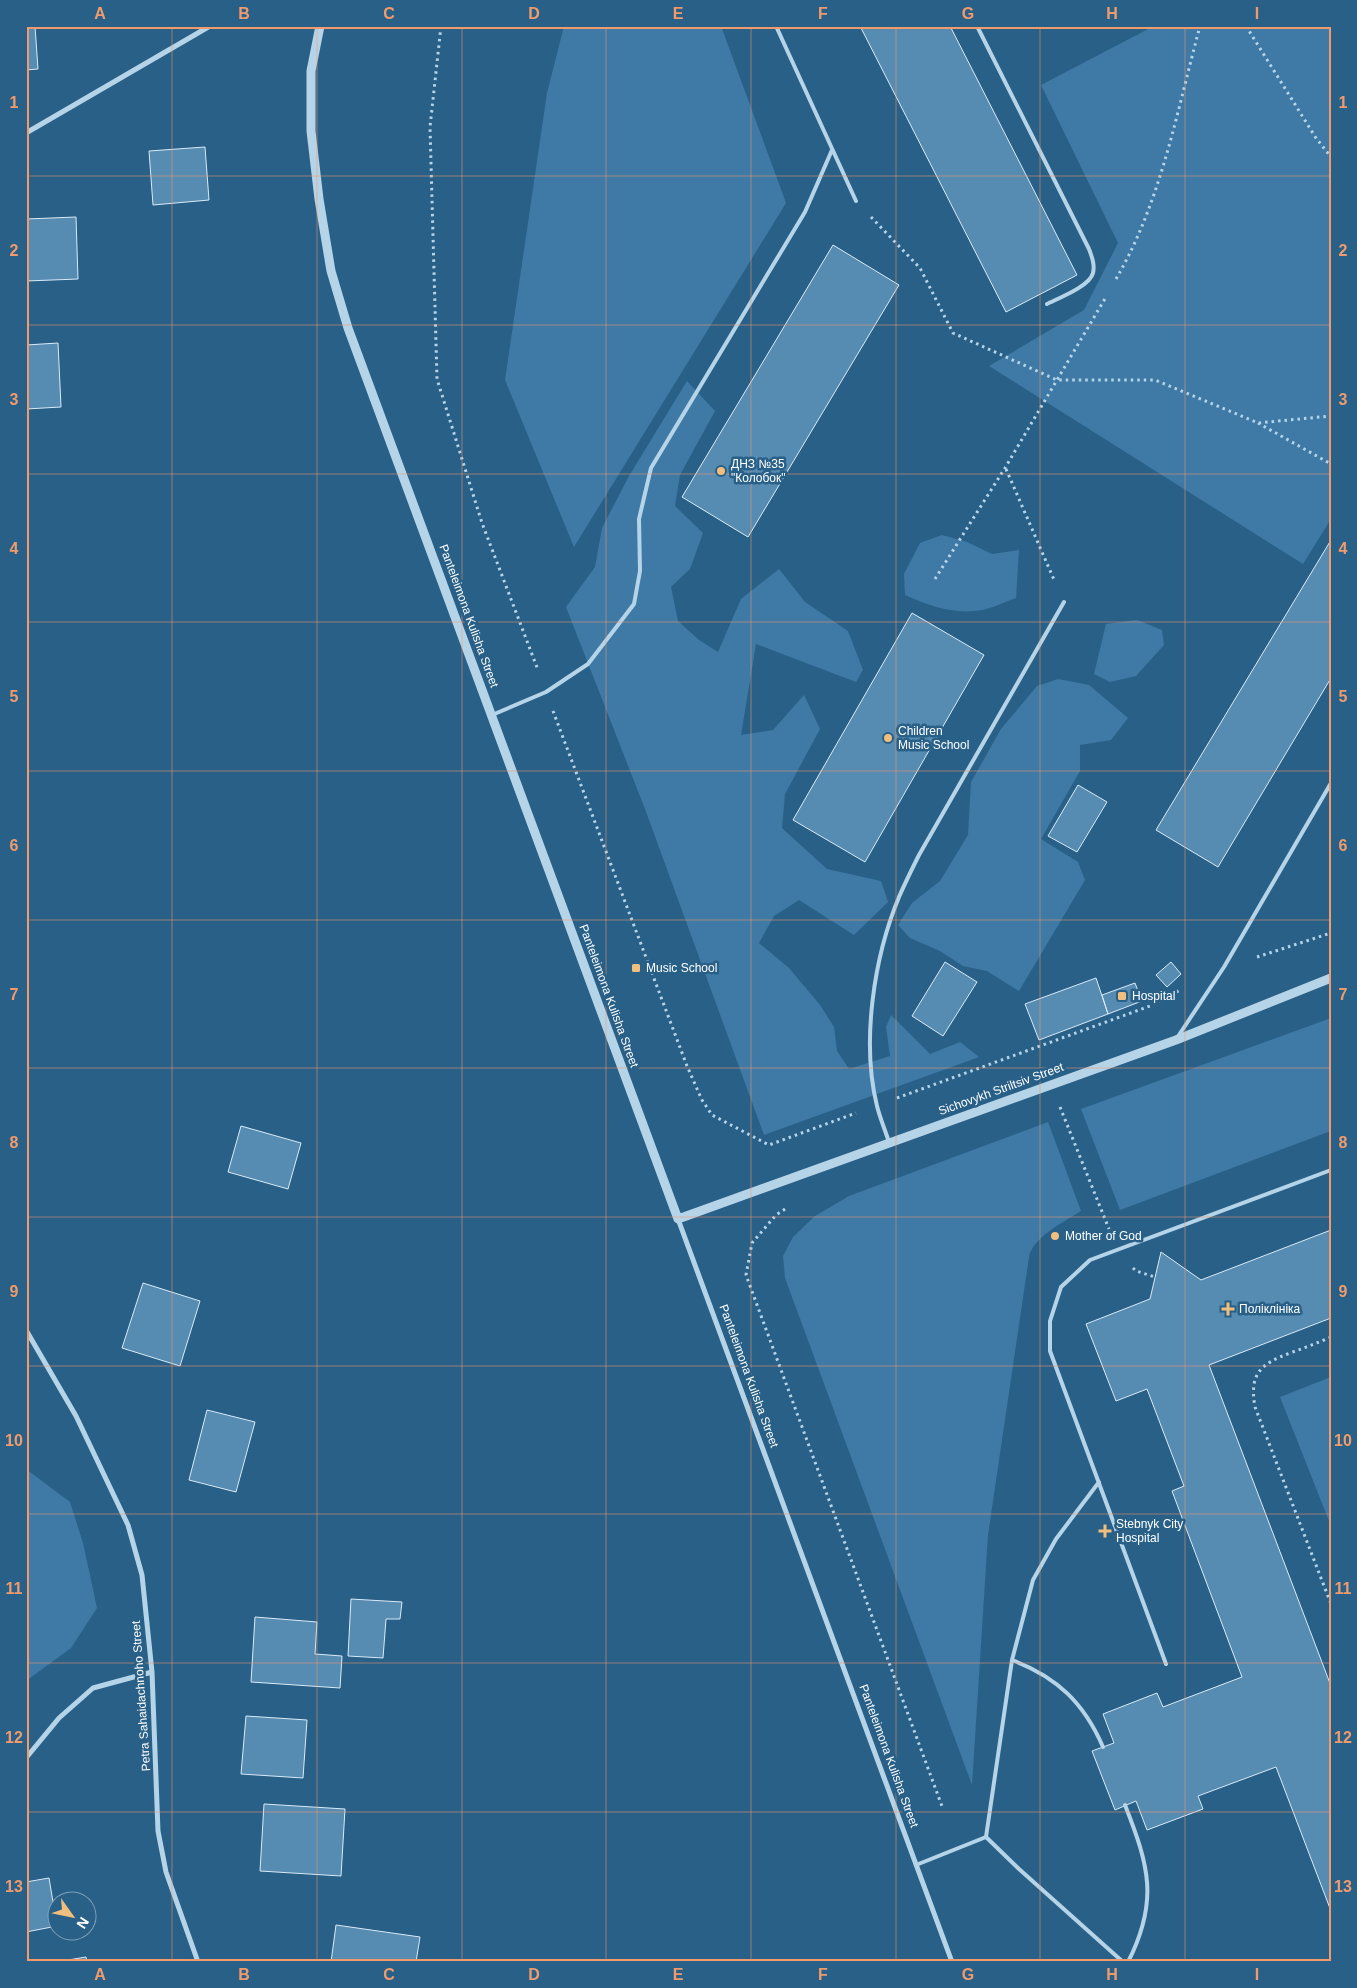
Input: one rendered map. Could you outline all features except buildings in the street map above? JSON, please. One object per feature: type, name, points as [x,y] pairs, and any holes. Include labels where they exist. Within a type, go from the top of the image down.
[{"type":"street","points":[[26,133],[210,26]]},
{"type":"street","name":"Panteleimona Kulisha Street","points":[[320,26],[311,71],[311,131],[330,271],[348,328],[952,1962]]},
{"type":"street","name":"Sichovykh Striltsiv Street","points":[[678,1219],[1176,1040],[1331,978]]},
{"type":"street","name":"Petra Sahaidachnoho Street","points":[[26,1330],[76,1416],[128,1525],[142,1575],[152,1672],[158,1831],[166,1872],[198,1962]]},
{"type":"street","points":[[26,1758],[59,1718],[93,1688],[152,1672]]},
{"type":"lane","points":[[776,26],[856,201]]},
{"type":"lane","points":[[977,26],[1089,249],[1094,263],[1093,274],[1088,282],[1047,304]]},
{"type":"lane","points":[[492,715],[546,692],[588,664],[634,604],[640,571],[640,519],[651,468],[805,212],[832,150]]},
{"type":"lane","points":[[889,1142],[877,1105],[871,1063],[871,1013],[881,953],[899,898],[924,847],[1064,602]]},
{"type":"lane","points":[[1176,1040],[1224,967],[1331,783]]},
{"type":"lane","points":[[1166,1664],[1050,1351],[1050,1322],[1061,1287],[1090,1260],[1331,1170]]},
{"type":"lane","points":[[986,1837],[1012,1660],[1033,1580],[1056,1539],[1099,1482]]},
{"type":"lane","points":[[1012,1660],[1033,1668],[1064,1688],[1083,1711],[1103,1747]]},
{"type":"lane","points":[[1125,1805],[1142,1847],[1148,1876],[1146,1912],[1135,1947],[1128,1962]]},
{"type":"lane","points":[[916,1865],[986,1837]]},
{"type":"lane","points":[[986,1837],[1019,1870],[1123,1962]]},
{"type":"path","points":[[441,26],[430,127],[437,379],[482,523],[687,1066],[702,1100],[712,1115],[769,1145],[1150,1006],[1183,989]]},
{"type":"path","points":[[1115,280],[1125,264],[1152,203],[1200,26]]},
{"type":"path","points":[[1246,26],[1316,138],[1331,157]]},
{"type":"path","points":[[856,201],[920,268],[953,333],[1057,380],[1155,380],[1258,423],[1331,464]]},
{"type":"path","points":[[935,579],[1005,468],[1110,289]]},
{"type":"path","points":[[1258,423],[1331,416]]},
{"type":"path","points":[[1005,468],[1064,602]]},
{"type":"path","points":[[1224,967],[1331,933]]},
{"type":"path","points":[[1059,1104],[1118,1250],[1136,1271],[1155,1277]]},
{"type":"path","points":[[792,1205],[776,1215],[752,1243],[746,1275],[943,1809]]},
{"type":"path","points":[[1331,1337],[1269,1361],[1257,1374],[1252,1392],[1255,1407],[1331,1604]]},
{"type":"shaded area","points":[[564,26],[721,26],[786,203],[574,547],[505,380],[547,93]]},
{"type":"shaded area","points":[[1154,26],[1331,26],[1331,519],[1303,564],[989,366],[1084,310],[1118,243],[1041,85]]},
{"type":"shaded area","points":[[687,381],[715,411],[680,475],[675,506],[703,533],[690,569],[671,587],[678,621],[699,640],[718,652],[741,599],[779,569],[805,602],[848,631],[863,670],[856,682],[756,644],[741,735],[773,730],[804,695],[820,729],[785,794],[782,828],[827,869],[881,881],[888,902],[854,935],[799,900],[774,916],[759,943],[789,968],[820,1005],[834,1027],[837,1051],[849,1069],[890,1056],[886,1027],[891,1015],[930,1054],[960,1042],[979,1057],[764,1135],[645,809],[566,607],[595,567],[602,528],[629,476]]},
{"type":"shaded area","points":[[942,535],[967,542],[992,554],[1019,550],[1016,598],[986,609],[962,611],[933,606],[905,595],[904,574],[920,543]]},
{"type":"shaded area","points":[[1137,620],[1162,630],[1164,645],[1136,676],[1110,682],[1094,674],[1106,624]]},
{"type":"shaded area","points":[[1058,679],[1089,685],[1128,718],[1111,740],[1080,745],[1080,771],[1041,839],[1078,862],[1085,880],[1019,991],[987,971],[963,966],[940,951],[910,938],[898,925],[912,903],[940,881],[968,835],[971,782],[1001,729],[1037,686]]},
{"type":"shaded area","points":[[1331,1018],[1331,1131],[1120,1210],[1081,1109]]},
{"type":"shaded area","points":[[1048,1122],[1081,1211],[1058,1225],[1036,1243],[1029,1257],[988,1535],[972,1785],[785,1278],[783,1256],[793,1237],[815,1216],[849,1196]]},
{"type":"shaded area","points":[[1331,1377],[1331,1526],[1280,1397]]},
{"type":"shaded area","points":[[26,1469],[70,1502],[83,1543],[97,1608],[71,1648],[26,1681]]},
{"type":"place","name":"ДНЗ №35 \"Колобок\"","points":[[721,471]]},
{"type":"place","name":"Children Music School","points":[[888,738]]},
{"type":"place","name":"Music School","points":[[636,968]]},
{"type":"place","name":"Hospital","points":[[1122,996]]},
{"type":"place","name":"Mother of God","points":[[1055,1236]]},
{"type":"place","name":"Поліклініка","points":[[1228,1309]]},
{"type":"place","name":"Stebnyk City Hospital","points":[[1105,1531]]}]
